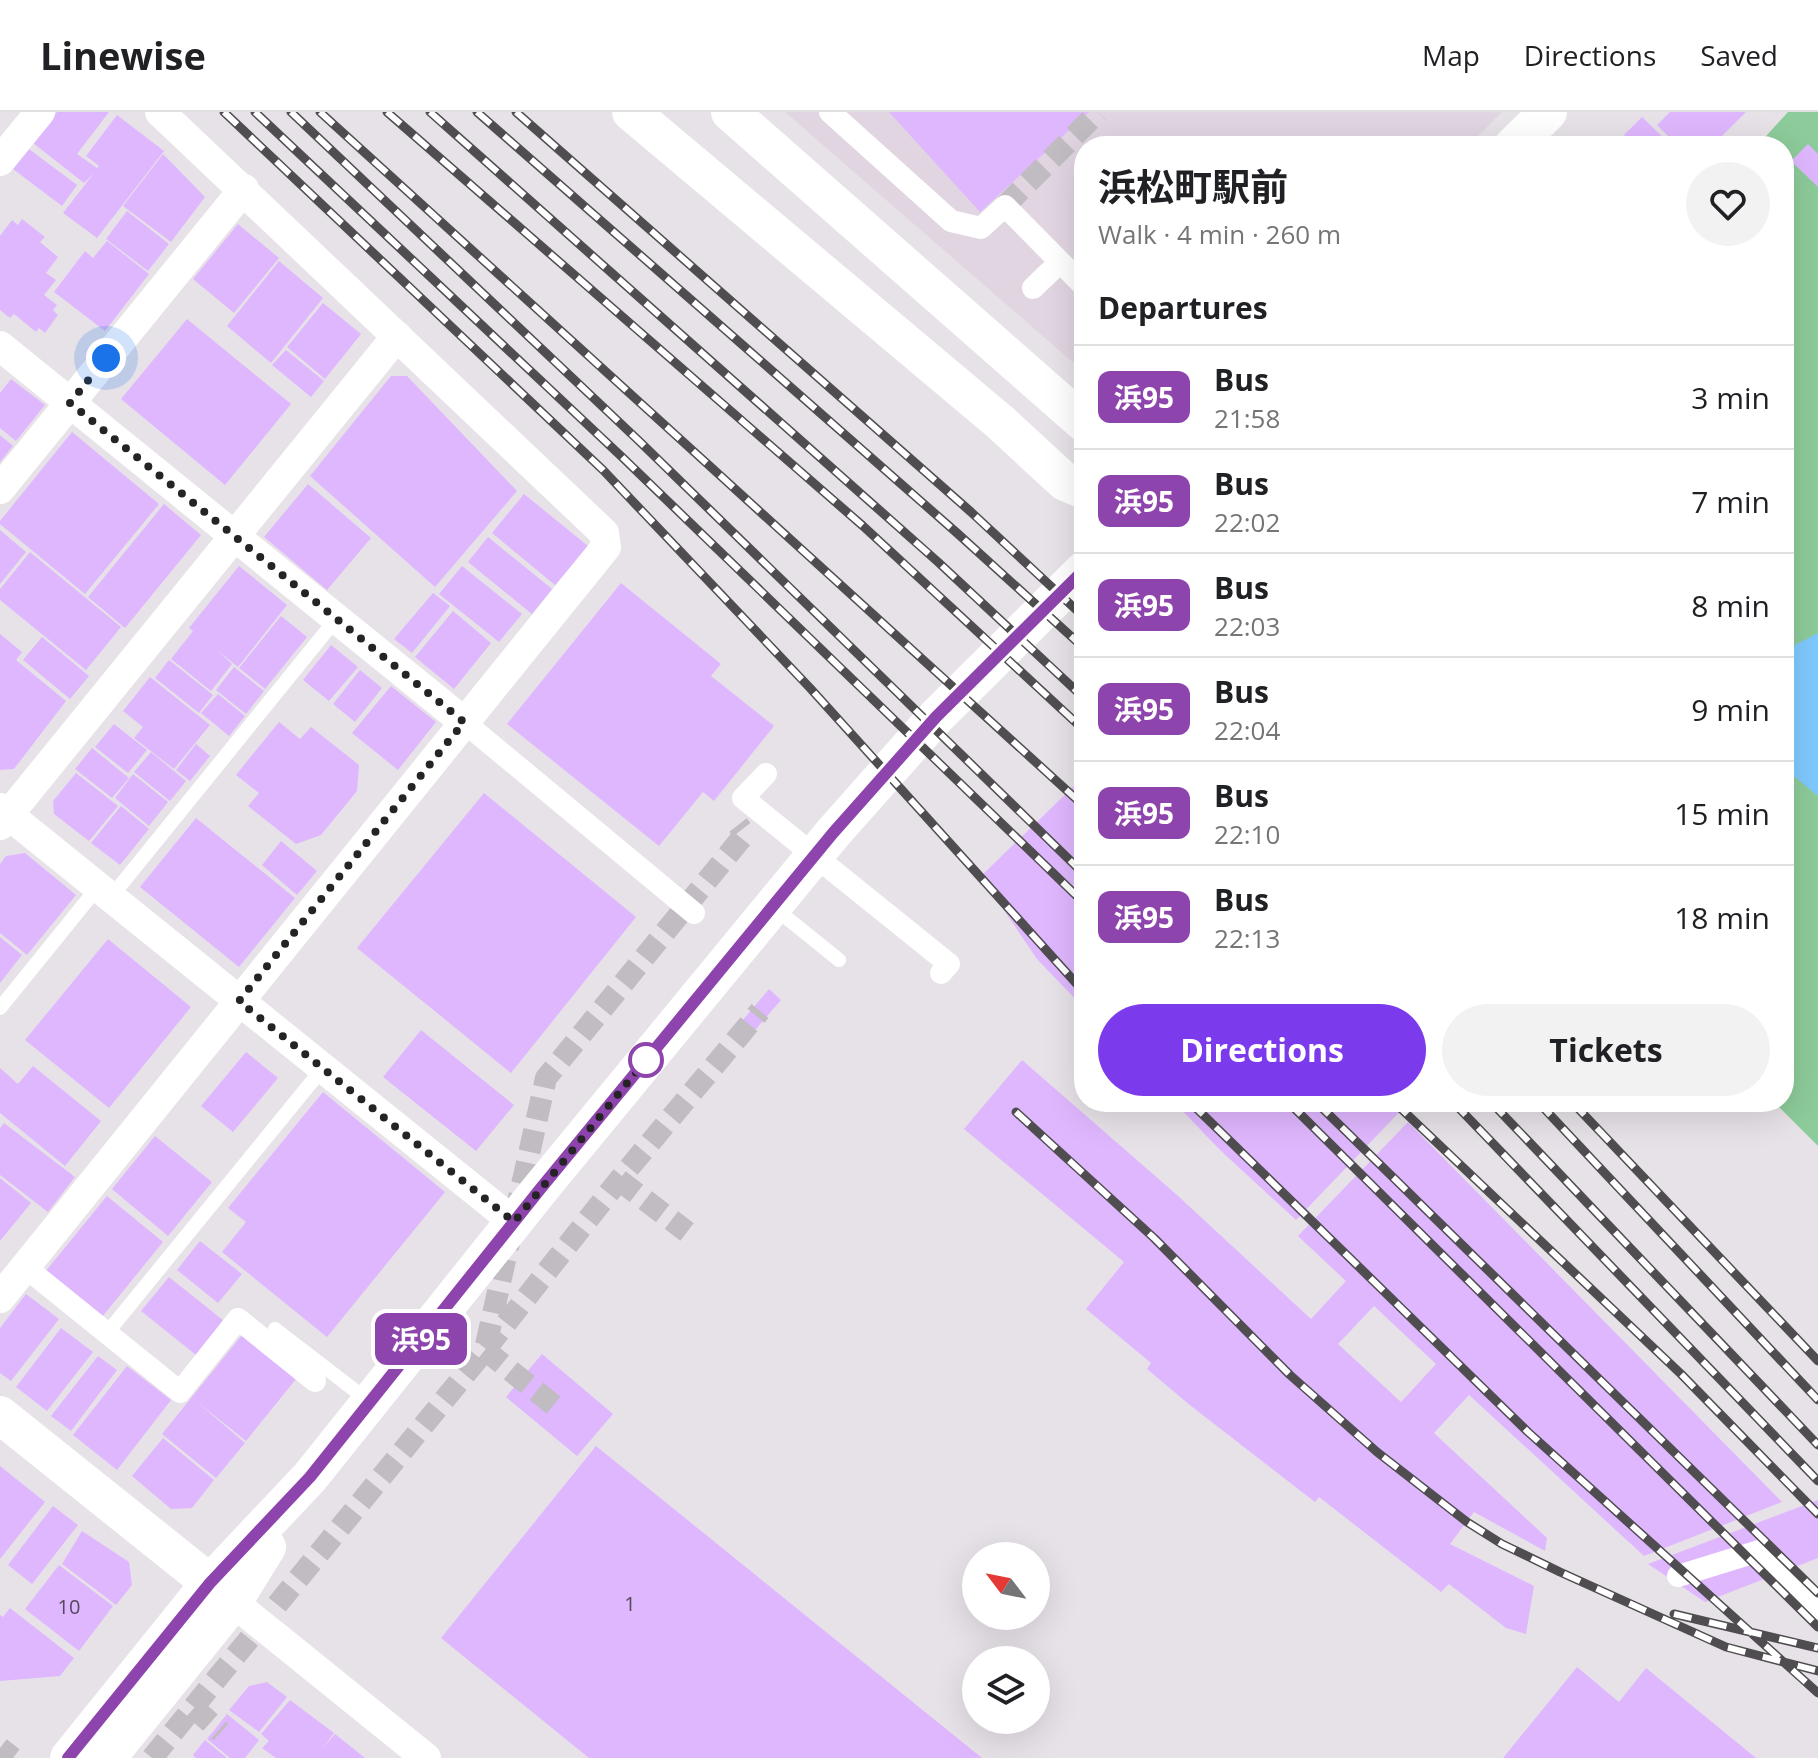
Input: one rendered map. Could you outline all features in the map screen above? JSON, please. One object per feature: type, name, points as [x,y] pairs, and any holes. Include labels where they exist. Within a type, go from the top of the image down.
[{"type":"street","points":[[0,161],[40,112]]},
{"type":"street","points":[[0,1298],[606,547],[605,536],[160,112]]},
{"type":"street","points":[[631,112],[1000,422],[1065,482],[1074,486]]},
{"type":"street","points":[[730,112],[1074,414]]},
{"type":"street","points":[[830,112],[951,221],[981,228],[1005,206],[1074,276]]},
{"type":"street","points":[[1523,136],[1548,112]]},
{"type":"street","points":[[0,489],[244,189]]},
{"type":"street","points":[[1033,288],[1060,262]]},
{"type":"street","points":[[397,336],[3,816],[104,892],[514,1222]]},
{"type":"street","points":[[0,346],[337,618],[694,913]]},
{"type":"street","points":[[107,1758],[222,1593],[310,1477],[772,906],[936,717],[1074,580]]},
{"type":"street","points":[[766,774],[743,798],[949,964],[941,973]]},
{"type":"street","points":[[25,1267],[180,1392],[238,1319],[315,1381]]},
{"type":"street","points":[[0,1415],[426,1758]]},
{"type":"street","points":[[1678,1576],[1759,1551],[1818,1608]]},
{"type":"street","points":[[69,1758],[222,1593]]},
{"type":"lane","points":[[0,1008],[104,892],[337,618]]},
{"type":"lane","points":[[772,906],[839,960]]},
{"type":"lane","points":[[107,1333],[323,1068]]},
{"type":"lane","points":[[275,1329],[370,1403]]},
{"type":"shaded area","points":[[785,112],[1502,112],[1478,136],[1074,136],[1074,363]]},
{"type":"green space","points":[[1788,112],[1818,112],[1818,1146],[1784,1112],[1794,1112],[1794,136],[1766,136]]},
{"type":"water","points":[[1818,633],[1818,796],[1794,776],[1795,645]]},
{"type":"building","points":[[57,112],[109,112],[77,154],[97,168],[99,166],[86,156],[117,115],[164,151],[97,238],[63,213],[94,173],[84,183],[33,143]]},
{"type":"building","points":[[889,112],[1089,112],[980,212]]},
{"type":"building","points":[[1670,112],[1746,112],[1722,136],[1668,136],[1657,125]]},
{"type":"building","points":[[1642,117],[1662,136],[1625,136]]},
{"type":"building","points":[[1808,144],[1818,154],[1818,187],[1794,164],[1794,158]]},
{"type":"building","points":[[29,149],[77,185],[62,206],[13,169]]},
{"type":"building","points":[[163,154],[205,197],[171,242],[123,206]]},
{"type":"building","points":[[127,211],[169,244],[148,271],[106,239]]},
{"type":"building","points":[[22,219],[45,237],[40,242],[58,257],[46,273],[56,280],[44,295],[57,305],[53,310],[58,315],[45,333],[39,328],[36,332],[14,314],[10,318],[0,310],[0,236],[12,220],[18,225]]},
{"type":"building","points":[[238,224],[279,258],[234,313],[193,279]]},
{"type":"building","points":[[107,241],[149,274],[105,331],[54,292],[85,251],[93,258]]},
{"type":"building","points":[[279,261],[323,298],[271,363],[227,326]]},
{"type":"building","points":[[323,303],[361,334],[325,379],[287,347]]},
{"type":"building","points":[[187,319],[291,404],[225,485],[121,399]]},
{"type":"building","points":[[286,350],[324,381],[311,397],[272,365]]},
{"type":"building","points":[[391,376],[407,376],[517,491],[435,587],[310,476]]},
{"type":"building","points":[[11,379],[45,405],[16,441],[0,428],[0,393]]},
{"type":"building","points":[[72,432],[159,504],[85,594],[0,524]]},
{"type":"building","points":[[0,435],[13,446],[0,462]]},
{"type":"building","points":[[308,484],[371,538],[327,590],[264,537]]},
{"type":"building","points":[[524,494],[588,546],[555,585],[492,533]]},
{"type":"building","points":[[164,504],[201,535],[125,628],[88,597]]},
{"type":"building","points":[[0,530],[26,552],[0,584]]},
{"type":"building","points":[[488,537],[552,589],[532,614],[468,562]]},
{"type":"building","points":[[30,552],[121,627],[86,670],[0,600],[0,589]]},
{"type":"building","points":[[239,566],[287,605],[238,667],[218,651],[232,664],[211,691],[171,659],[193,631],[189,628]]},
{"type":"building","points":[[462,566],[522,614],[499,642],[439,594]]},
{"type":"building","points":[[621,583],[721,664],[711,676],[774,726],[714,801],[703,792],[659,846],[507,724]]},
{"type":"building","points":[[433,593],[450,606],[412,653],[394,639]]},
{"type":"building","points":[[453,611],[491,643],[454,689],[415,657]]},
{"type":"building","points":[[281,616],[307,637],[265,689],[239,668]]},
{"type":"building","points":[[0,634],[22,652],[16,660],[66,701],[14,769],[0,770]]},
{"type":"building","points":[[42,637],[89,676],[70,699],[23,660]]},
{"type":"building","points":[[331,645],[358,667],[329,701],[303,680]]},
{"type":"building","points":[[169,660],[213,695],[199,713],[155,678]]},
{"type":"building","points":[[234,667],[264,691],[246,714],[216,690]]},
{"type":"building","points":[[360,670],[382,688],[355,722],[333,704]]},
{"type":"building","points":[[150,677],[210,725],[174,769],[134,738],[143,727],[123,711]]},
{"type":"building","points":[[391,686],[436,722],[398,770],[352,733]]},
{"type":"building","points":[[218,694],[245,716],[229,736],[201,713]]},
{"type":"building","points":[[279,722],[300,739],[311,727],[359,765],[357,791],[321,835],[296,844],[248,806],[259,793],[236,775]]},
{"type":"building","points":[[114,724],[147,750],[128,773],[95,747]]},
{"type":"building","points":[[196,744],[210,756],[190,781],[176,770]]},
{"type":"building","points":[[92,748],[129,778],[112,798],[75,769]]},
{"type":"building","points":[[151,752],[186,781],[170,801],[134,772]]},
{"type":"building","points":[[76,773],[118,806],[89,841],[54,814],[53,801]]},
{"type":"building","points":[[133,774],[168,802],[149,826],[115,798]]},
{"type":"building","points":[[1074,786],[1074,998],[1037,959],[981,876]]},
{"type":"building","points":[[484,793],[636,917],[511,1073],[357,948]]},
{"type":"building","points":[[121,806],[149,829],[120,865],[91,843]]},
{"type":"building","points":[[196,818],[295,898],[239,967],[140,887]]},
{"type":"building","points":[[281,841],[317,871],[297,895],[262,865]]},
{"type":"building","points":[[25,853],[76,895],[27,955],[0,933],[0,864],[6,856]]},
{"type":"building","points":[[0,937],[22,955],[0,983]]},
{"type":"building","points":[[108,939],[191,1007],[109,1108],[25,1040]]},
{"type":"building","points":[[769,989],[781,1000],[743,1044],[731,1034]]},
{"type":"building","points":[[421,1030],[514,1105],[476,1151],[383,1077]]},
{"type":"building","points":[[246,1052],[278,1078],[233,1132],[201,1106]]},
{"type":"building","points":[[1022,1060],[1074,1105],[1074,1112],[1082,1112],[1177,1195],[1311,1319],[1346,1281],[1298,1236],[1408,1122],[1782,1502],[1644,1556],[1469,1395],[1434,1433],[1547,1538],[1545,1551],[1474,1512],[1450,1544],[1534,1586],[1526,1634],[1506,1628],[1449,1584],[1441,1592],[1319,1497],[1315,1502],[1147,1369],[1151,1363],[1086,1309],[1124,1262],[964,1129]],"holes":[[[1374,1306],[1436,1364],[1401,1402],[1338,1344]]]},
{"type":"building","points":[[33,1066],[101,1121],[65,1166],[0,1113],[0,1068],[18,1084]]},
{"type":"building","points":[[323,1092],[445,1192],[327,1337],[222,1252],[246,1222],[228,1208]]},
{"type":"building","points":[[1184,1112],[1399,1112],[1296,1220]]},
{"type":"building","points":[[4,1123],[75,1177],[48,1212],[0,1175],[0,1128]]},
{"type":"building","points":[[155,1136],[212,1182],[168,1236],[112,1189]]},
{"type":"building","points":[[0,1178],[31,1203],[0,1241]]},
{"type":"building","points":[[107,1196],[163,1242],[102,1317],[45,1272]]},
{"type":"building","points":[[200,1241],[242,1274],[218,1303],[177,1270]]},
{"type":"building","points":[[169,1277],[224,1321],[196,1355],[141,1311]]},
{"type":"building","points":[[26,1294],[59,1319],[11,1381],[0,1373],[0,1328]]},
{"type":"building","points":[[61,1328],[93,1352],[47,1411],[16,1387]]},
{"type":"building","points":[[242,1335],[296,1379],[246,1441],[196,1401],[245,1443],[216,1478],[162,1434]]},
{"type":"building","points":[[542,1354],[613,1414],[577,1456],[506,1397]]},
{"type":"building","points":[[98,1356],[117,1370],[71,1431],[51,1416]]},
{"type":"building","points":[[127,1366],[171,1400],[117,1470],[73,1435]]},
{"type":"building","points":[[163,1438],[214,1480],[192,1508],[171,1509],[132,1476]]},
{"type":"building","points":[[596,1446],[982,1758],[589,1758],[441,1638]]},
{"type":"building","points":[[0,1466],[45,1502],[0,1559]]},
{"type":"building","points":[[1818,1500],[1818,1558],[1705,1602],[1648,1564]]},
{"type":"building","points":[[53,1506],[78,1525],[32,1584],[8,1565]]},
{"type":"building","points":[[82,1531],[129,1562],[132,1585],[116,1605],[62,1564]]},
{"type":"building","points":[[59,1565],[113,1606],[79,1651],[25,1609]]},
{"type":"building","points":[[10,1608],[74,1658],[60,1676],[0,1681],[0,1615],[3,1617]]},
{"type":"building","points":[[1577,1667],[1619,1702],[1646,1668],[1756,1758],[1503,1758]]},
{"type":"building","points":[[267,1682],[287,1697],[259,1732],[229,1710],[249,1686]]},
{"type":"building","points":[[290,1700],[334,1733],[322,1749],[335,1734],[365,1758],[276,1758],[262,1748],[269,1741],[261,1734]]},
{"type":"building","points":[[227,1714],[259,1740],[245,1758],[230,1758],[207,1739]]},
{"type":"building","points":[[205,1740],[227,1758],[196,1758],[193,1755]]},
{"type":"tunnel","points":[[1074,136],[1098,112]]},
{"type":"tunnel","points":[[1005,206],[1074,136]]},
{"type":"tunnel","points":[[486,1345],[546,1078],[745,834],[738,825]]},
{"type":"tunnel","points":[[152,1758],[485,1350],[619,1180],[760,1011]]},
{"type":"tunnel","points":[[619,1180],[687,1232]]},
{"type":"tunnel","points":[[485,1350],[562,1412]]},
{"type":"tunnel","points":[[194,1708],[221,1732]]},
{"type":"tunnel","points":[[0,1748],[13,1758]]},
{"type":"railway","points":[[224,112],[603,470],[810,688],[1074,981]]},
{"type":"railway","points":[[255,112],[622,457],[1074,893]]},
{"type":"railway","points":[[291,112],[638,440],[1074,864]]},
{"type":"railway","points":[[320,112],[1074,797]]},
{"type":"railway","points":[[387,112],[863,526],[1074,721]]},
{"type":"railway","points":[[430,112],[938,562],[1074,689]]},
{"type":"railway","points":[[477,112],[1074,639]]},
{"type":"railway","points":[[516,112],[971,512],[1074,608]]},
{"type":"railway","points":[[1016,1112],[1154,1238],[1290,1375],[1377,1452],[1467,1522],[1502,1544],[1560,1572],[1726,1647],[1818,1671]]},
{"type":"railway","points":[[1200,1112],[1528,1432],[1818,1693]]},
{"type":"railway","points":[[1298,1112],[1818,1627]]},
{"type":"railway","points":[[1326,1112],[1818,1593]]},
{"type":"railway","points":[[1405,1112],[1681,1374],[1818,1514]]},
{"type":"railway","points":[[1463,1112],[1818,1481]]},
{"type":"railway","points":[[1501,1112],[1818,1445]]},
{"type":"railway","points":[[1547,1112],[1818,1400]]},
{"type":"railway","points":[[1581,1112],[1818,1361]]},
{"type":"railway","points":[[1674,1614],[1818,1648]]},
{"type":"bus line","name":"浜95","points":[[68,1758],[210,1583],[310,1477],[541,1188],[833,833],[936,717],[1074,580]]},
{"type":"route","points":[[106,358],[70,403],[464,722],[239,1001],[514,1222],[646,1060]]}]
